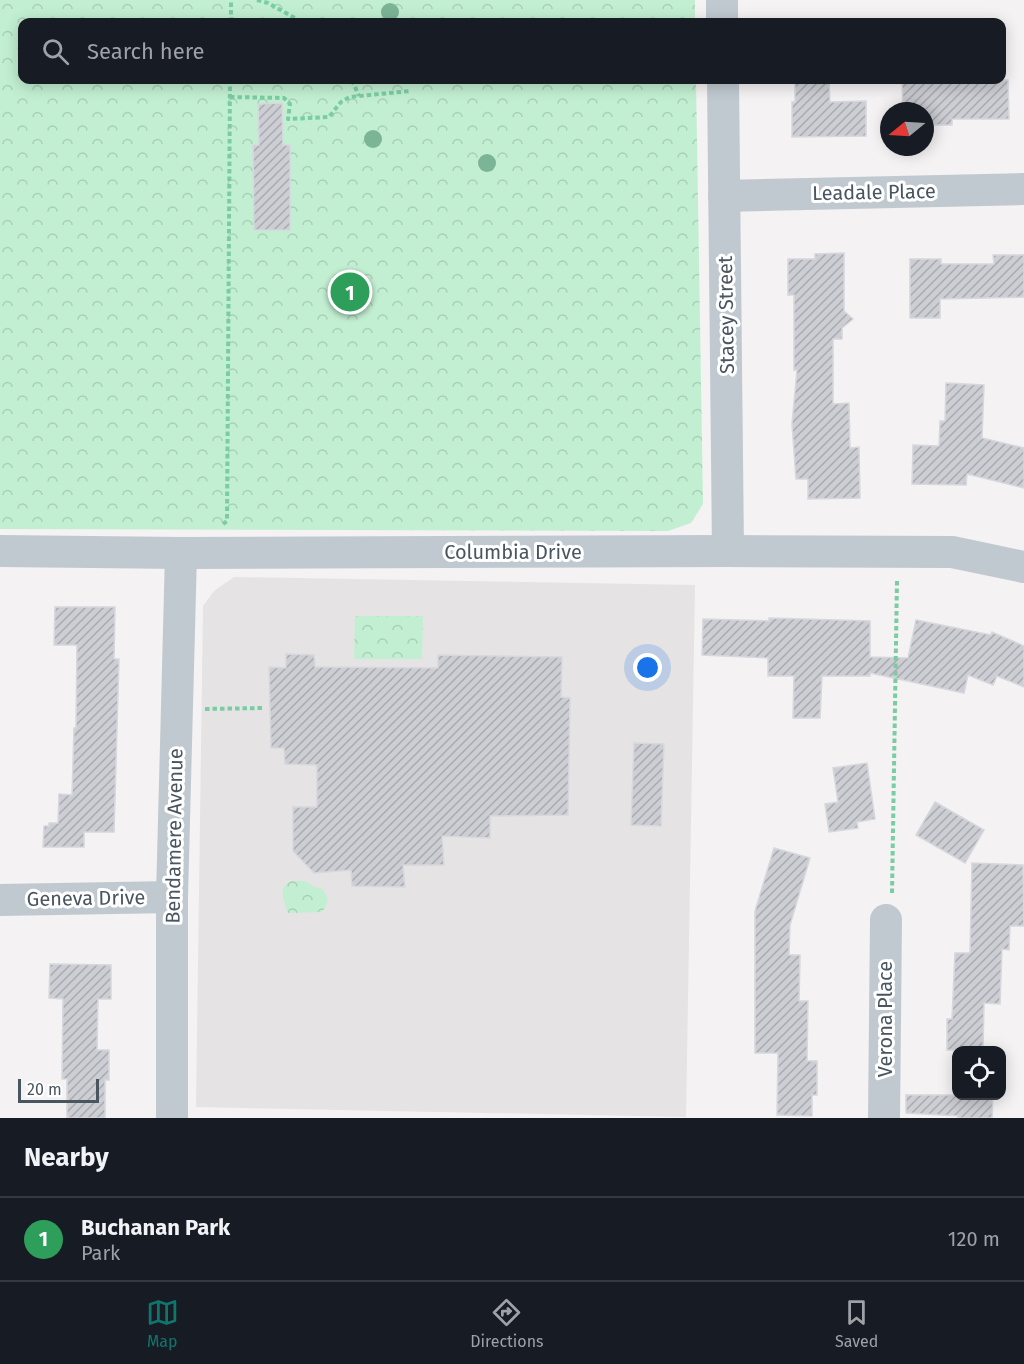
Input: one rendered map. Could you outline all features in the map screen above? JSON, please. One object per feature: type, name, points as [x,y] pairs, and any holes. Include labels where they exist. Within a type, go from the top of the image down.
[{"type":"street","points":[[722,0],[722,18]]},
{"type":"street","name":"Stacey Street","points":[[723,84],[728,551]]},
{"type":"street","name":"Leadale Place","points":[[724,196],[1024,189]]},
{"type":"street","name":"Columbia Drive","points":[[0,551],[952,552],[1024,567]]},
{"type":"street","name":"Bendamere Avenue","points":[[172,1118],[172,897],[177,709],[196,553]]},
{"type":"street","name":"Geneva Drive","points":[[0,900],[172,897]]},
{"type":"street","name":"Verona Place","points":[[884,1118],[886,920]]},
{"type":"path","points":[[231,0],[231,18]]},
{"type":"path","points":[[257,0],[268,3],[296,18]]},
{"type":"path","points":[[196,553],[209,532],[227,521],[230,84]]},
{"type":"path","points":[[354,84],[359,96]]},
{"type":"path","points":[[230,98],[284,98],[290,104],[288,119],[329,117],[341,102],[359,96],[410,91]]},
{"type":"path","points":[[886,920],[893,886],[897,552]]},
{"type":"path","points":[[177,709],[264,708]]},
{"type":"shaded area","points":[[234,577],[695,585],[686,1117],[196,1107],[203,606],[214,591]]},
{"type":"green space","points":[[0,0],[695,0],[695,18],[18,18],[18,84],[696,84],[703,504],[691,523],[668,531],[0,529]]},
{"type":"green space","points":[[355,616],[423,616],[422,659],[354,659]]},
{"type":"green space","points":[[291,881],[306,881],[322,889],[328,902],[322,912],[288,913],[283,891]]},
{"type":"building","points":[[1008,80],[1009,119],[952,119],[952,125],[934,125],[934,102],[903,102],[902,84],[1006,84]]},
{"type":"building","points":[[795,84],[829,84],[830,102],[866,101],[866,136],[792,137],[792,102],[795,102]]},
{"type":"building","points":[[282,103],[283,145],[290,145],[290,230],[254,230],[253,145],[259,145],[258,104]]},
{"type":"building","points":[[844,253],[844,311],[853,319],[842,328],[842,339],[833,339],[833,404],[849,403],[850,448],[859,447],[860,498],[808,499],[808,479],[796,479],[792,424],[797,370],[794,370],[794,295],[788,295],[788,259],[815,259],[815,254]]},
{"type":"building","points":[[993,255],[1024,255],[1024,297],[940,299],[940,318],[910,318],[910,259],[941,259],[941,264],[994,264]]},
{"type":"building","points":[[946,383],[984,385],[982,438],[1024,448],[1024,488],[967,474],[966,485],[912,484],[913,445],[939,446],[940,421],[945,421]]},
{"type":"building","points":[[55,607],[115,607],[114,659],[119,659],[114,832],[84,832],[84,847],[43,847],[44,826],[49,826],[49,823],[58,823],[59,794],[72,795],[74,728],[76,728],[77,645],[54,645]]},
{"type":"building","points":[[769,618],[870,621],[870,657],[908,658],[916,620],[991,635],[992,632],[1024,646],[1024,687],[997,676],[993,685],[968,675],[964,693],[870,673],[870,676],[822,676],[820,718],[793,718],[794,676],[768,676],[768,658],[702,655],[703,619],[769,621]]},
{"type":"building","points":[[286,654],[314,655],[315,667],[438,668],[438,655],[562,657],[561,697],[570,698],[568,815],[490,816],[490,838],[442,836],[444,865],[403,865],[405,887],[352,886],[351,870],[314,873],[293,851],[293,807],[317,807],[317,765],[285,764],[284,748],[271,748],[269,667],[286,668]]},
{"type":"building","points":[[634,743],[664,744],[661,826],[631,825]]},
{"type":"building","points":[[867,763],[875,819],[857,822],[858,828],[829,832],[825,804],[838,802],[833,768]]},
{"type":"building","points":[[935,802],[984,830],[965,863],[916,835]]},
{"type":"building","points":[[774,848],[810,858],[790,925],[789,955],[800,955],[799,1001],[808,1001],[807,1061],[817,1061],[817,1095],[812,1095],[812,1116],[777,1115],[778,1053],[755,1053],[755,911]]},
{"type":"building","points":[[972,863],[1023,865],[1024,926],[1010,926],[1009,950],[1002,949],[1000,1004],[984,1003],[983,1046],[952,1046],[952,1050],[947,1050],[947,1019],[952,1019],[955,953],[970,953]]},
{"type":"building","points":[[50,964],[111,965],[111,999],[98,999],[97,1050],[109,1050],[109,1080],[105,1080],[105,1118],[67,1118],[67,1079],[62,1079],[63,999],[49,998]]},
{"type":"building","points":[[906,1095],[952,1095],[952,1100],[993,1100],[992,1118],[958,1118],[958,1116],[906,1113]]},
{"type":"place","name":"Buchanan Park","points":[[350,292]]}]
